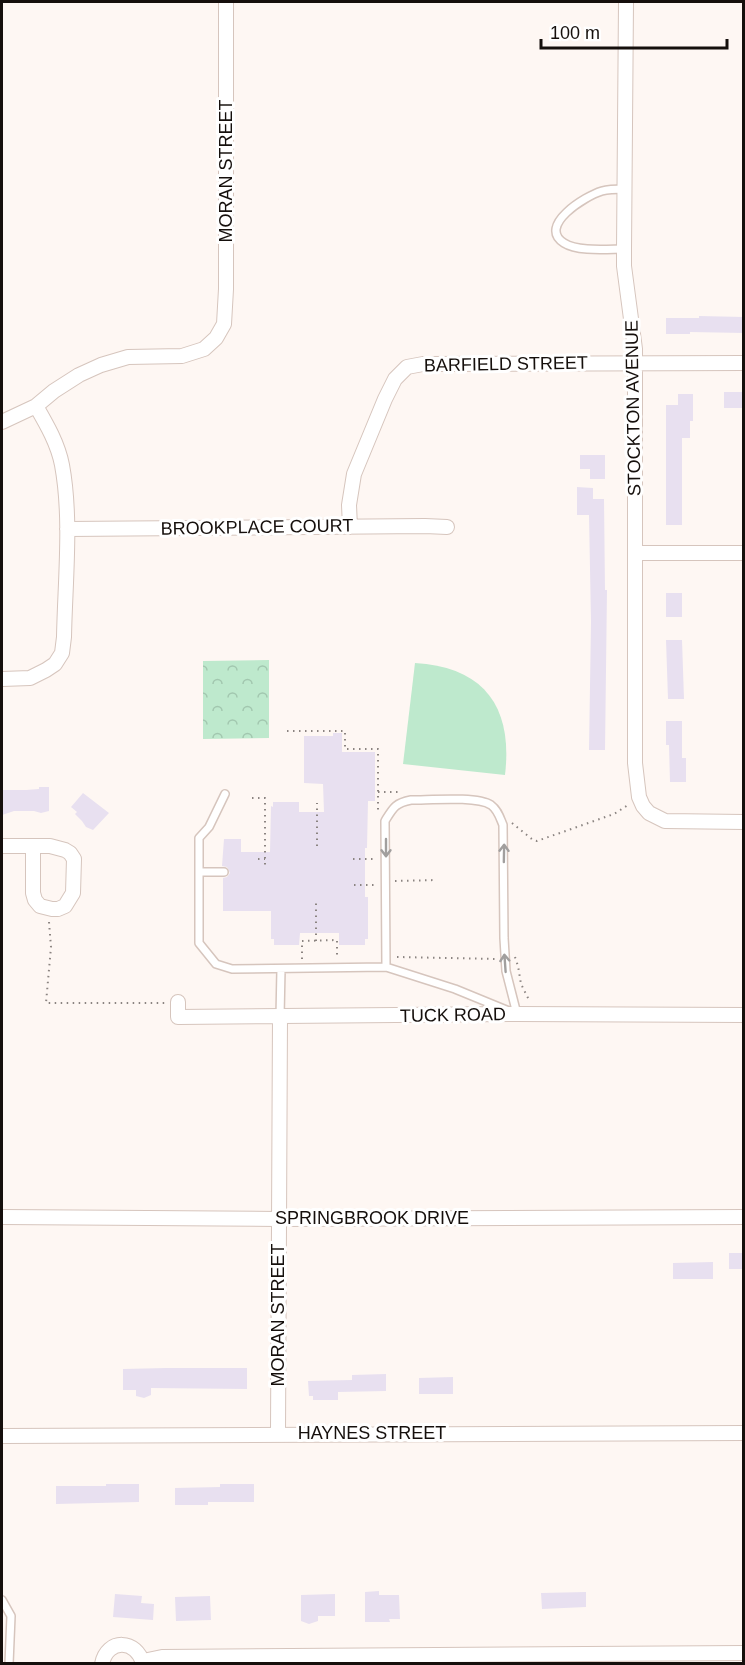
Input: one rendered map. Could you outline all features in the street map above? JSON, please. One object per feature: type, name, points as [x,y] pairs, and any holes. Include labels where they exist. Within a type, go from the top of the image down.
[{"type":"street","name":"MORAN STREET","points":[[36,406],[70,380],[101,365],[128,357],[182,356],[204,349],[216,338],[224,324],[226,2]]},
{"type":"street","name":"STOCKTON AVENUE","points":[[626,2],[624,266],[634,336],[635,363],[635,763],[639,797],[649,813],[665,821],[744,822]]},
{"type":"street","name":"BARFIELD STREET","points":[[350,526],[349,505],[354,474],[395,379],[407,368],[423,364],[744,363]]},
{"type":"street","points":[[2,422],[36,406],[52,434],[62,464],[66,501],[62,653],[55,664],[30,678],[2,679]]},
{"type":"street","name":"BROOKPLACE COURT","points":[[66,529],[447,527]]},
{"type":"street","points":[[636,553],[744,553]]},
{"type":"street","points":[[2,846],[33,846],[58,847],[70,853],[74,859],[74,893],[65,906],[58,909],[47,908],[40,906],[35,900],[33,846]]},
{"type":"street","name":"TUCK ROAD","points":[[178,1003],[178,1017],[517,1014],[744,1015]]},
{"type":"street","name":"MORAN STREET","points":[[278,1434],[280,1017]]},
{"type":"street","name":"SPRINGBROOK DRIVE","points":[[2,1217],[279,1219],[744,1217]]},
{"type":"street","name":"HAYNES STREET","points":[[2,1436],[744,1433]]},
{"type":"street","points":[[102,1664],[104,1655],[109,1649],[123,1644],[136,1649],[143,1662],[162,1657],[744,1653]]},
{"type":"lane","points":[[624,249],[575,248],[558,238],[556,226],[559,220],[589,196],[608,189],[625,189]]},
{"type":"lane","points":[[225,794],[209,827],[199,838],[199,943],[216,964],[232,969],[386,967],[455,989],[517,1014]]},
{"type":"lane","points":[[386,967],[386,821],[393,808],[402,802],[411,800],[485,802],[497,810],[503,825],[505,959],[517,1014]]},
{"type":"lane","points":[[199,872],[224,872]]},
{"type":"lane","points":[[280,1017],[281,969]]},
{"type":"lane","points":[[2,1600],[11,1616],[9,1664]]},
{"type":"path","points":[[287,731],[345,731],[345,750],[378,749],[378,814]]},
{"type":"path","points":[[378,792],[400,792]]},
{"type":"path","points":[[512,834],[511,823],[533,840],[541,840],[614,814],[639,797]]},
{"type":"path","points":[[252,798],[266,798],[266,869]]},
{"type":"path","points":[[317,803],[317,846]]},
{"type":"path","points":[[258,859],[265,859]]},
{"type":"path","points":[[353,859],[378,859]]},
{"type":"path","points":[[315,940],[316,901]]},
{"type":"path","points":[[47,908],[51,947],[46,1003],[178,1003]]},
{"type":"path","points":[[302,959],[301,941],[338,940],[337,959]]},
{"type":"path","points":[[514,954],[521,984],[529,1000]]},
{"type":"path","points":[[386,957],[505,959]]},
{"type":"green space","points":[[269,660],[269,738],[203,739],[203,661]]},
{"type":"green space","points":[[415,663],[439,666],[460,673],[489,695],[498,711],[504,730],[505,775],[403,764]]},
{"type":"building","points":[[699,316],[744,317],[744,333],[666,334],[666,318],[699,318]]},
{"type":"building","points":[[724,392],[744,392],[744,408],[724,408]]},
{"type":"building","points":[[678,394],[693,394],[693,421],[690,421],[690,438],[682,438],[682,525],[666,525],[666,405],[678,405]]},
{"type":"building","points":[[580,455],[605,455],[605,479],[590,479],[590,469],[580,469]]},
{"type":"building","points":[[577,487],[593,488],[593,499],[604,499],[605,590],[607,590],[605,750],[589,750],[591,622],[589,515],[577,515]]},
{"type":"building","points":[[666,593],[682,593],[682,617],[666,617]]},
{"type":"building","points":[[666,640],[682,640],[684,699],[668,699]]},
{"type":"building","points":[[666,721],[682,721],[682,758],[686,758],[686,782],[670,782]]},
{"type":"building","points":[[333,733],[342,733],[342,752],[375,752],[375,801],[368,801],[367,848],[365,848],[368,939],[365,939],[365,945],[339,945],[339,933],[300,933],[299,945],[274,945],[274,939],[271,939],[271,911],[223,911],[223,878],[230,873],[227,867],[222,866],[224,839],[241,839],[241,852],[270,852],[273,802],[299,802],[299,812],[324,812],[323,784],[304,783],[304,736],[333,736]]},
{"type":"building","points":[[39,787],[49,787],[49,811],[41,813],[14,811],[2,815],[2,790],[39,789]]},
{"type":"building","points":[[83,793],[109,813],[93,830],[86,827],[71,807]]},
{"type":"building","points":[[729,1253],[744,1253],[744,1269],[729,1269]]},
{"type":"building","points":[[713,1262],[713,1279],[673,1279],[673,1263]]},
{"type":"building","points":[[247,1368],[247,1389],[151,1388],[151,1395],[144,1398],[136,1396],[136,1390],[123,1390],[123,1369]]},
{"type":"building","points":[[386,1374],[386,1391],[338,1392],[338,1400],[313,1400],[313,1396],[309,1396],[308,1381],[352,1380],[352,1375]]},
{"type":"building","points":[[453,1377],[453,1394],[419,1394],[419,1378]]},
{"type":"building","points":[[106,1484],[139,1484],[139,1502],[56,1504],[56,1486],[106,1486]]},
{"type":"building","points":[[220,1484],[254,1484],[254,1502],[175,1505],[175,1488],[220,1487]]},
{"type":"building","points":[[379,1591],[379,1595],[399,1595],[400,1619],[389,1619],[390,1622],[365,1622],[365,1592]]},
{"type":"building","points":[[586,1592],[586,1607],[542,1609],[541,1593]]},
{"type":"building","points":[[115,1594],[142,1596],[141,1603],[154,1604],[153,1620],[113,1617]]},
{"type":"building","points":[[335,1594],[335,1616],[318,1616],[318,1621],[309,1624],[301,1621],[301,1595]]},
{"type":"building","points":[[210,1596],[211,1620],[176,1621],[175,1597]]}]
